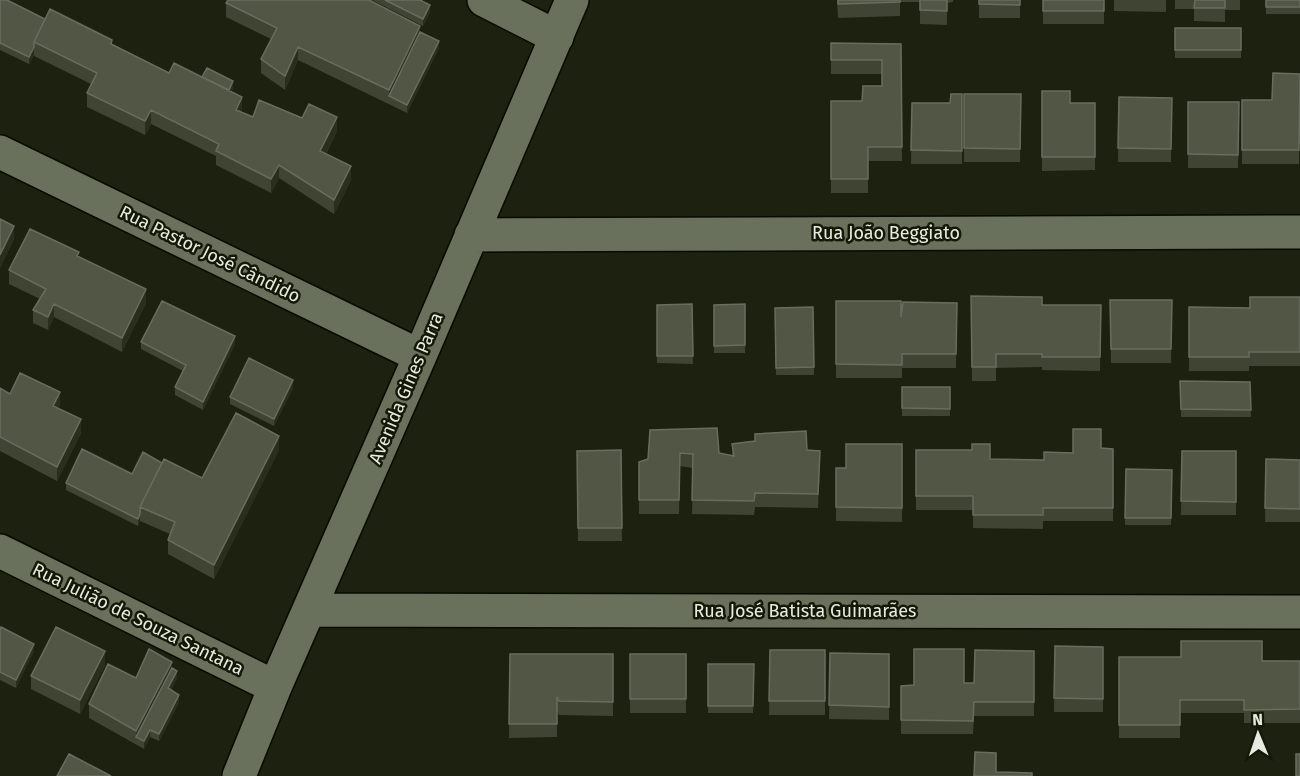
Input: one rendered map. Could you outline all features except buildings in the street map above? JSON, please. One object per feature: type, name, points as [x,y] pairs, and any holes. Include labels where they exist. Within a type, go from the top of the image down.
[{"type":"street","points":[[484,0],[557,37]]},
{"type":"street","name":"Avenida Gines Parra","points":[[239,776],[275,687],[572,0]]},
{"type":"street","name":"Rua Pastor José Cândido","points":[[0,152],[420,356]]},
{"type":"street","name":"Rua João Beggiato","points":[[471,235],[1300,232]]},
{"type":"street","name":"Rua Julião de Souza Santana","points":[[0,551],[275,687]]},
{"type":"street","name":"Rua José Batista Guimarães","points":[[310,610],[1300,612]]}]
